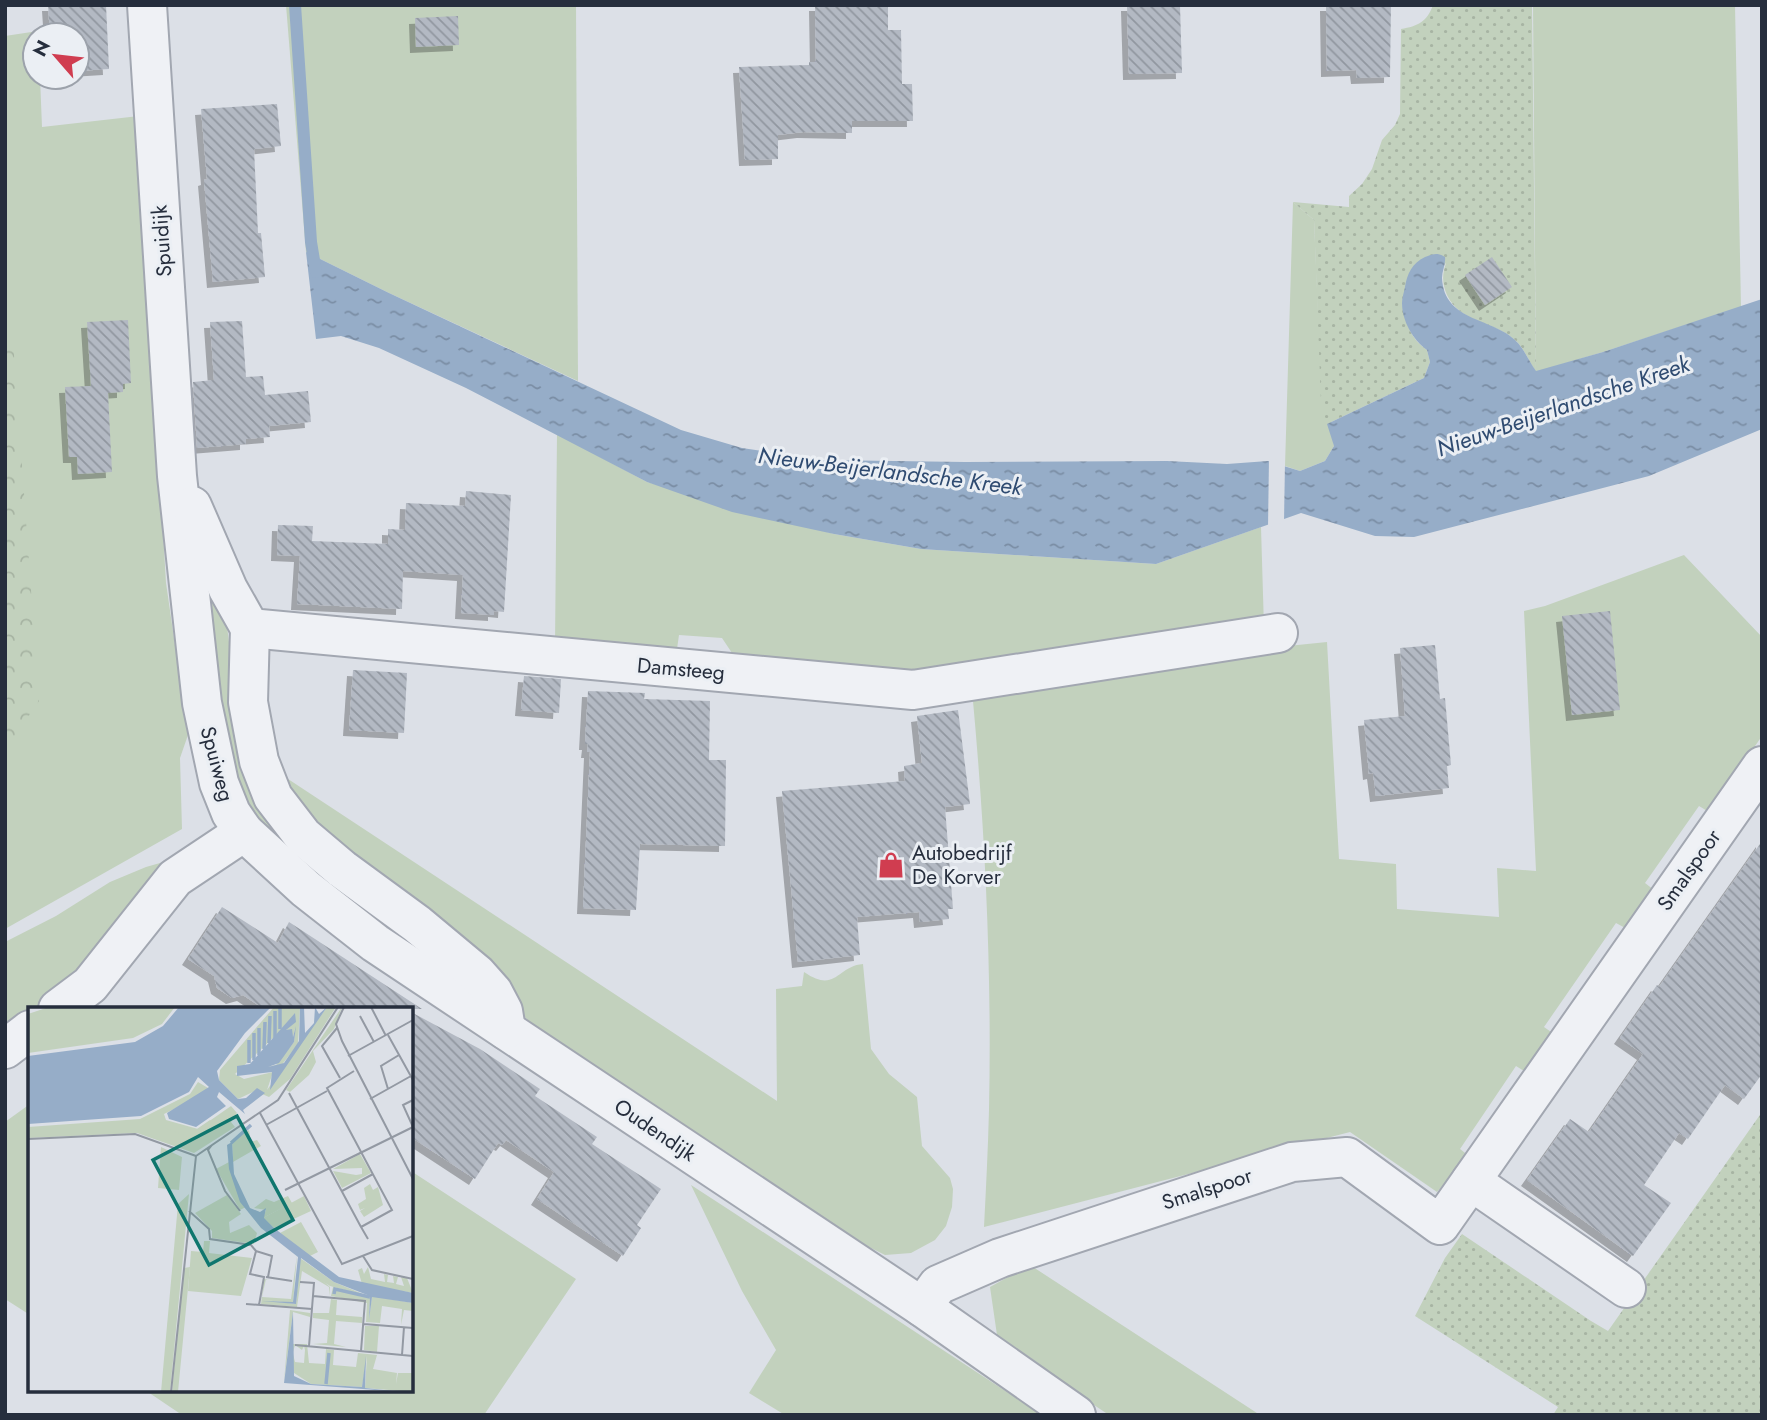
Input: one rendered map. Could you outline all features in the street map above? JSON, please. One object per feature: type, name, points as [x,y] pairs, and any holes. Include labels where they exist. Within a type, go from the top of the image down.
[{"type":"street","name":"Spuidijk","points":[[147,5],[177,476]]},
{"type":"street","points":[[177,476],[228,589],[250,628],[248,702],[259,761],[273,797],[303,836],[477,974],[493,992],[503,1011],[506,1030]]},
{"type":"street","name":"Spuiweg","points":[[177,476],[202,703],[219,783],[231,813],[244,832]]},
{"type":"street","name":"Damsteeg","points":[[250,628],[913,690],[1278,633]]},
{"type":"street","name":"Smalspoor","points":[[922,1307],[938,1285],[1000,1258],[1292,1162],[1347,1157],[1440,1225],[1762,765]]},
{"type":"street","points":[[61,1007],[90,985],[175,878],[244,832]]},
{"type":"street","name":"Oudendijk","points":[[244,832],[306,889],[375,943],[922,1307],[1076,1415]]},
{"type":"street","points":[[5,1049],[28,1032]]},
{"type":"street","points":[[1471,1181],[1626,1288]]},
{"type":"green space","points":[[286,5],[576,5],[578,381],[306,252]]},
{"type":"green space","points":[[1433,5],[1532,5],[1536,372],[1521,346],[1510,336],[1461,312],[1453,304],[1443,283],[1446,263],[1402,304],[1412,335],[1427,350],[1430,362],[1424,378],[1327,424],[1321,403],[1314,220],[1293,202],[1349,207],[1349,196],[1362,184],[1372,169],[1382,140],[1395,125],[1400,114],[1401,29],[1421,22],[1428,16]]},
{"type":"green space","points":[[1533,5],[1735,5],[1741,307],[1536,372]]},
{"type":"green space","points":[[21,34],[21,91],[41,91],[42,127],[139,116],[166,583],[188,735],[180,758],[182,829],[5,929],[5,36]]},
{"type":"green space","points":[[1293,202],[1314,220],[1318,311],[1334,446],[1325,461],[1300,471],[1285,466]]},
{"type":"green space","points":[[12,327],[39,701],[5,750],[5,330]]},
{"type":"green space","points":[[557,434],[647,482],[834,534],[921,549],[1156,564],[1261,527],[1264,628],[903,680],[738,662],[722,638],[679,635],[676,656],[555,645]]},
{"type":"green space","points":[[206,548],[227,626],[246,754],[465,975],[351,910],[262,823],[247,800],[218,724]]},
{"type":"green space","points":[[1684,555],[1762,637],[1762,736],[1709,812],[1699,806],[1645,883],[1654,890],[1627,929],[1616,923],[1544,1027],[1554,1034],[1527,1073],[1516,1066],[1460,1149],[1469,1156],[1437,1192],[1350,1132],[984,1227],[990,1057],[988,952],[981,794],[972,690],[1327,642],[1339,859],[1396,864],[1397,909],[1499,917],[1497,868],[1536,871],[1524,611],[1545,606]]},
{"type":"green space","points":[[285,777],[777,1101],[776,989],[802,986],[804,972],[815,978],[830,980],[847,969],[863,964],[871,1049],[889,1074],[917,1097],[922,1146],[950,1178],[953,1189],[952,1207],[946,1226],[935,1240],[911,1253],[885,1255],[858,1245],[543,1036],[296,805]]},
{"type":"green space","points":[[167,861],[156,884],[53,997],[40,1007],[28,1007],[28,1016],[5,1033],[5,942],[56,916],[110,882]]},
{"type":"green space","points":[[28,1105],[28,1314],[5,1299],[5,1122]]},
{"type":"green space","points":[[1762,1112],[1762,1415],[1553,1415],[1558,1407],[1415,1316],[1445,1258],[1462,1234],[1608,1331]]},
{"type":"green space","points":[[413,1172],[576,1279],[484,1415],[182,1415],[148,1392],[413,1392]]},
{"type":"green space","points":[[691,1185],[1042,1415],[785,1415],[749,1393],[776,1350],[742,1291]]},
{"type":"green space","points":[[1030,1265],[1260,1415],[1109,1415],[1043,1371],[1038,1363],[997,1335],[990,1287]]},
{"type":"water","points":[[306,252],[681,430],[742,448],[823,460],[1167,461],[1227,464],[1268,461],[1300,471],[1325,461],[1334,446],[1327,424],[1424,378],[1430,362],[1427,350],[1409,330],[1402,310],[1402,301],[1411,269],[1420,259],[1435,254],[1445,257],[1442,278],[1445,293],[1451,303],[1472,318],[1497,328],[1518,343],[1536,371],[1603,352],[1762,299],[1762,429],[1649,476],[1414,537],[1375,536],[1301,513],[1156,564],[921,549],[732,512],[647,482],[466,388],[379,348],[341,336],[316,339]]},
{"type":"pier","points":[[1269,457],[1285,462],[1284,522],[1268,528]]},
{"type":"building","points":[[48,5],[106,5],[109,69],[91,70],[91,21],[49,21]]},
{"type":"building","points":[[815,5],[888,5],[888,30],[901,30],[902,84],[912,84],[913,121],[852,121],[852,133],[803,132],[778,135],[778,159],[745,160],[739,67],[809,65],[809,62],[816,62]]},
{"type":"building","points":[[1127,5],[1180,5],[1182,73],[1129,74]]},
{"type":"building","points":[[1326,5],[1391,5],[1390,77],[1357,78],[1356,70],[1327,71]]},
{"type":"building","points":[[458,16],[459,45],[416,47],[415,18]]},
{"type":"building","points":[[277,104],[281,146],[254,149],[258,233],[261,233],[265,277],[213,282],[201,109]]},
{"type":"building","points":[[1492,257],[1512,287],[1485,305],[1465,275]]},
{"type":"building","points":[[128,320],[131,383],[123,384],[123,392],[108,393],[112,472],[78,474],[77,457],[69,457],[65,387],[91,386],[87,322]]},
{"type":"building","points":[[242,321],[246,377],[263,376],[265,395],[308,391],[311,422],[269,426],[270,437],[246,439],[246,444],[197,448],[193,382],[214,380],[210,322]]},
{"type":"building","points":[[466,491],[511,495],[504,612],[494,611],[494,615],[461,613],[463,575],[403,571],[402,609],[297,604],[300,556],[277,555],[278,525],[313,526],[312,541],[388,544],[388,529],[405,530],[406,503],[465,506]]},
{"type":"building","points":[[1610,611],[1620,710],[1572,715],[1562,616]]},
{"type":"building","points":[[1435,645],[1440,699],[1445,698],[1451,765],[1447,766],[1449,788],[1376,796],[1373,773],[1369,774],[1364,720],[1405,716],[1400,648]]},
{"type":"building","points":[[353,670],[407,673],[404,733],[349,730]]},
{"type":"building","points":[[524,676],[561,679],[559,713],[521,710]]},
{"type":"building","points":[[588,691],[645,693],[644,699],[710,701],[709,760],[726,760],[725,846],[640,844],[636,910],[583,908],[590,752],[587,752],[588,744],[585,744]]},
{"type":"building","points":[[958,710],[970,804],[945,807],[953,909],[948,909],[949,919],[920,922],[919,912],[857,917],[860,955],[798,962],[782,791],[905,781],[904,766],[922,763],[917,716]]},
{"type":"building","points":[[1762,841],[1762,1074],[1744,1099],[1725,1085],[1688,1139],[1679,1133],[1644,1185],[1671,1203],[1633,1256],[1527,1180],[1570,1119],[1589,1132],[1643,1054],[1620,1038]]},
{"type":"building","points":[[222,907],[278,943],[289,922],[422,1009],[261,1007],[243,995],[232,998],[217,988],[214,976],[188,959]]},
{"type":"building","points":[[413,1013],[480,1049],[540,1089],[535,1096],[597,1137],[592,1144],[661,1189],[637,1225],[641,1228],[623,1256],[537,1199],[554,1172],[506,1140],[502,1145],[498,1143],[475,1179],[413,1138]]},
{"type":"waterway","name":"Nieuw-Beijerlandsche Kreek","points":[[295,5],[311,242],[316,272]]},
{"type":"place","name":"Autobedrijf De Korver","points":[[891,865]]}]
